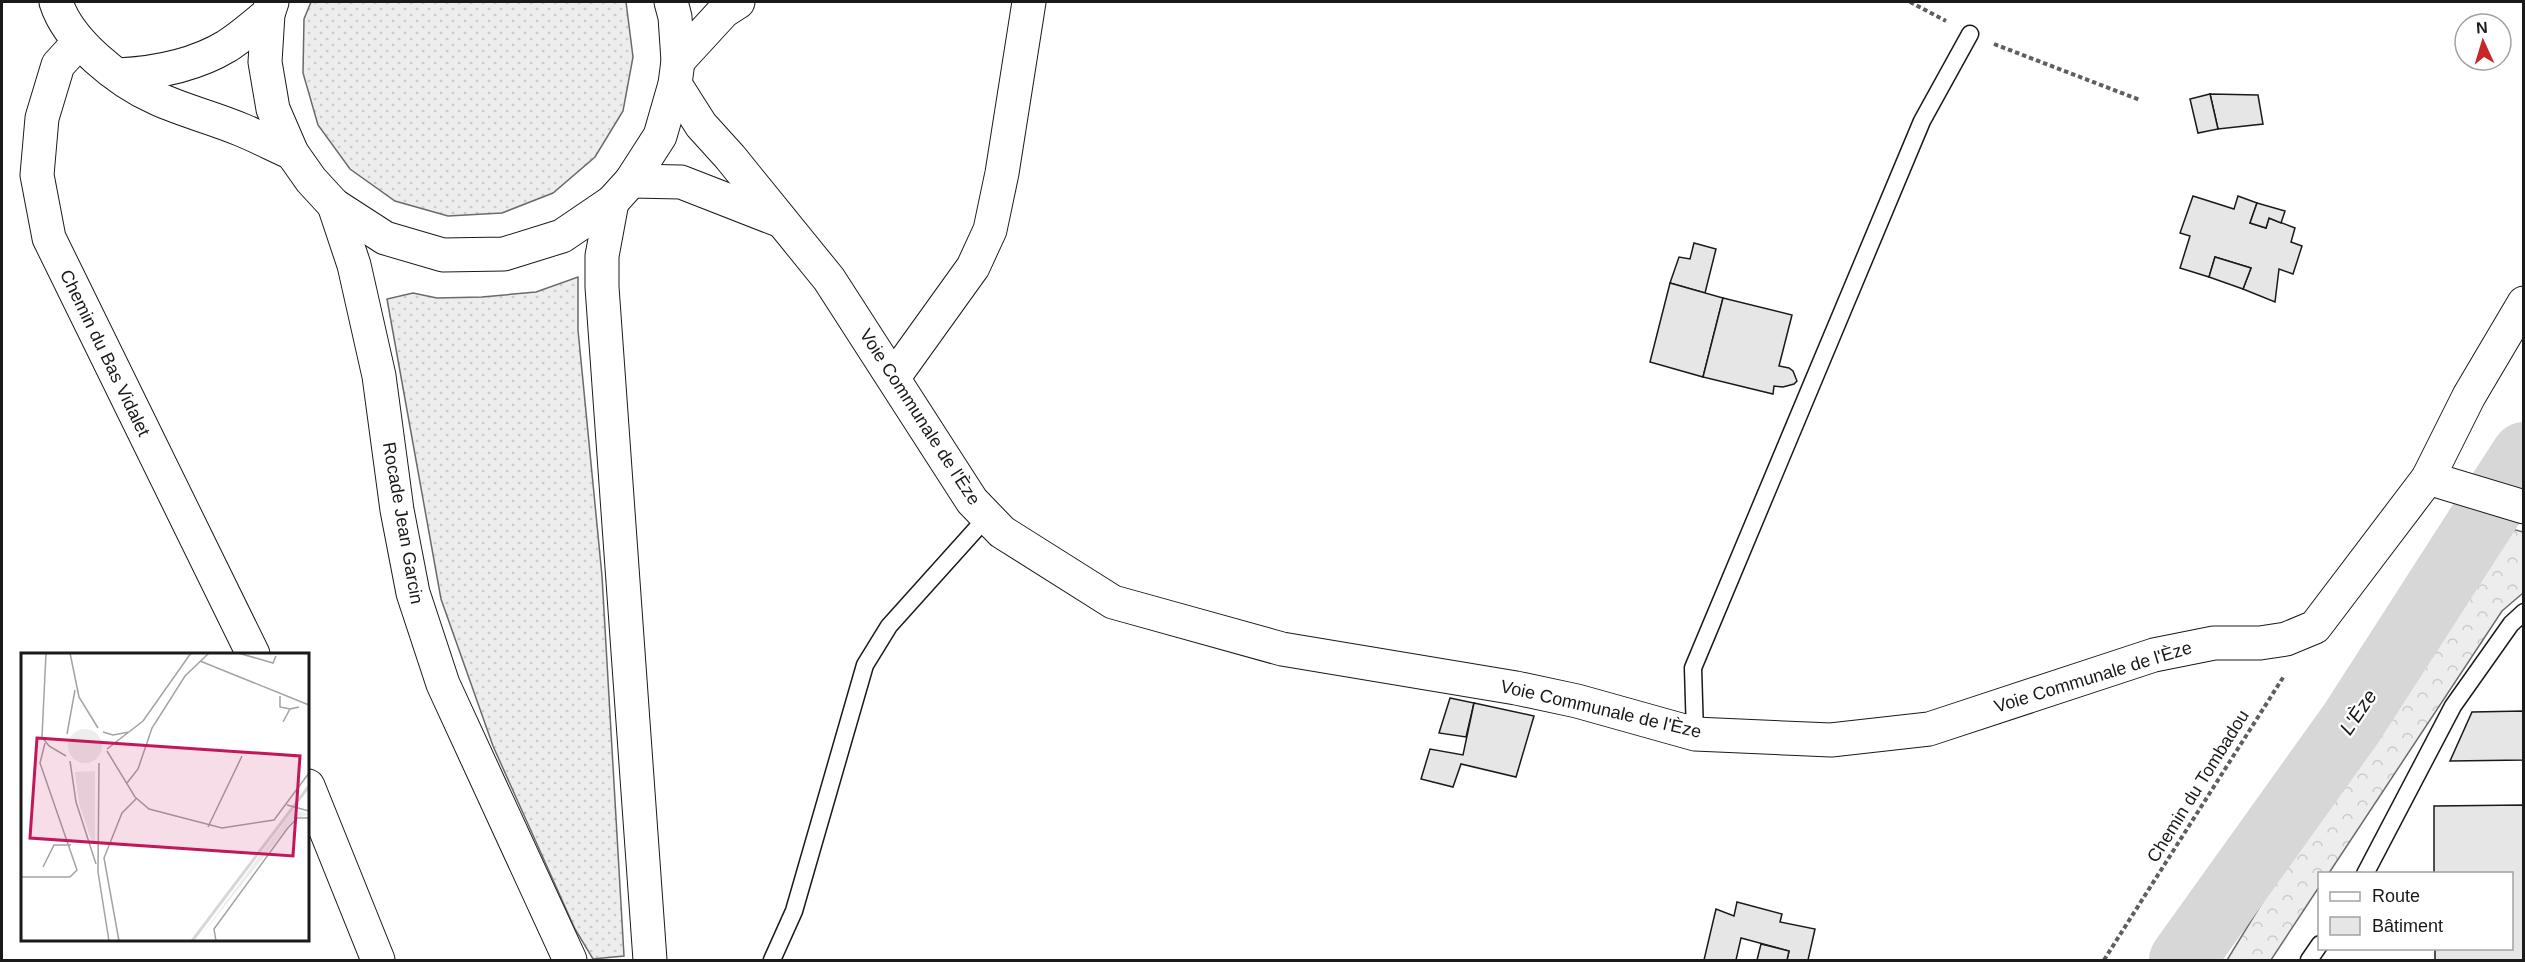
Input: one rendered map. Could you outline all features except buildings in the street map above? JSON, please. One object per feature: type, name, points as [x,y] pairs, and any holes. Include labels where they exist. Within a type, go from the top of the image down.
[{"type":"street","points":[[56,2],[61,17],[79,42],[118,75],[155,98],[242,130],[292,153]]},
{"type":"street","points":[[650,960],[602,286],[602,256],[621,192],[660,136],[677,72],[675,17],[671,2]]},
{"type":"street","points":[[677,72],[724,12],[738,2]]},
{"type":"street","points":[[894,377],[973,267],[990,230],[1002,173],[1029,2]]},
{"type":"street","points":[[118,75],[152,73],[184,65],[226,46],[270,8]]},
{"type":"street","points":[[270,8],[265,62],[273,109],[292,153],[311,180],[334,205],[385,238],[443,255],[504,254],[562,236],[621,192],[681,182],[784,222]]},
{"type":"street","name":"Chemin du Bas Vidalet","points":[[79,42],[58,65],[42,117],[38,175],[49,238],[253,653]]},
{"type":"street","name":"Voie Communale de l'Èze","points":[[677,72],[701,126],[730,157],[829,279],[972,501],[1002,532],[1113,602],[1282,649],[1577,700],[1695,734],[1831,740],[1929,729],[2154,655],[2206,644],[2260,643],[2286,639],[2315,627]]},
{"type":"street","name":"Rocade Jean Garcin","points":[[334,205],[354,265],[379,376],[397,510],[413,593],[443,684],[570,960]]},
{"type":"street","points":[[2315,627],[2428,478],[2469,396],[2523,303]]},
{"type":"street","points":[[2428,478],[2523,507]]},
{"type":"street","points":[[309,788],[378,960]]},
{"type":"lane","points":[[1695,734],[1693,669],[1922,121],[1970,34]]},
{"type":"lane","points":[[772,960],[794,911],[865,665],[889,626],[987,517]]},
{"type":"lane","points":[[2366,872],[2453,706],[2511,624],[2523,612]]},
{"type":"lane","points":[[2309,960],[2318,946]]},
{"type":"path","points":[[1910,2],[1970,34],[2140,100]]},
{"type":"path","name":"Chemin du Tombadou","points":[[2104,960],[2315,627]]},
{"type":"green space","points":[[311,2],[626,2],[633,57],[623,111],[595,157],[553,193],[502,213],[448,216],[395,201],[350,169],[318,125],[303,73],[304,19]]},
{"type":"green space","points":[[578,277],[578,330],[602,576],[624,956],[593,959],[575,929],[493,746],[441,599],[387,299],[413,293],[437,298],[536,292]]},
{"type":"green space","points":[[2495,524],[2523,532],[2523,593],[2502,611],[2330,872],[2318,872],[2318,889],[2271,960],[2227,960]]},
{"type":"waterway","name":"L'Èze","points":[[2182,960],[2351,724],[2524,455]]}]
